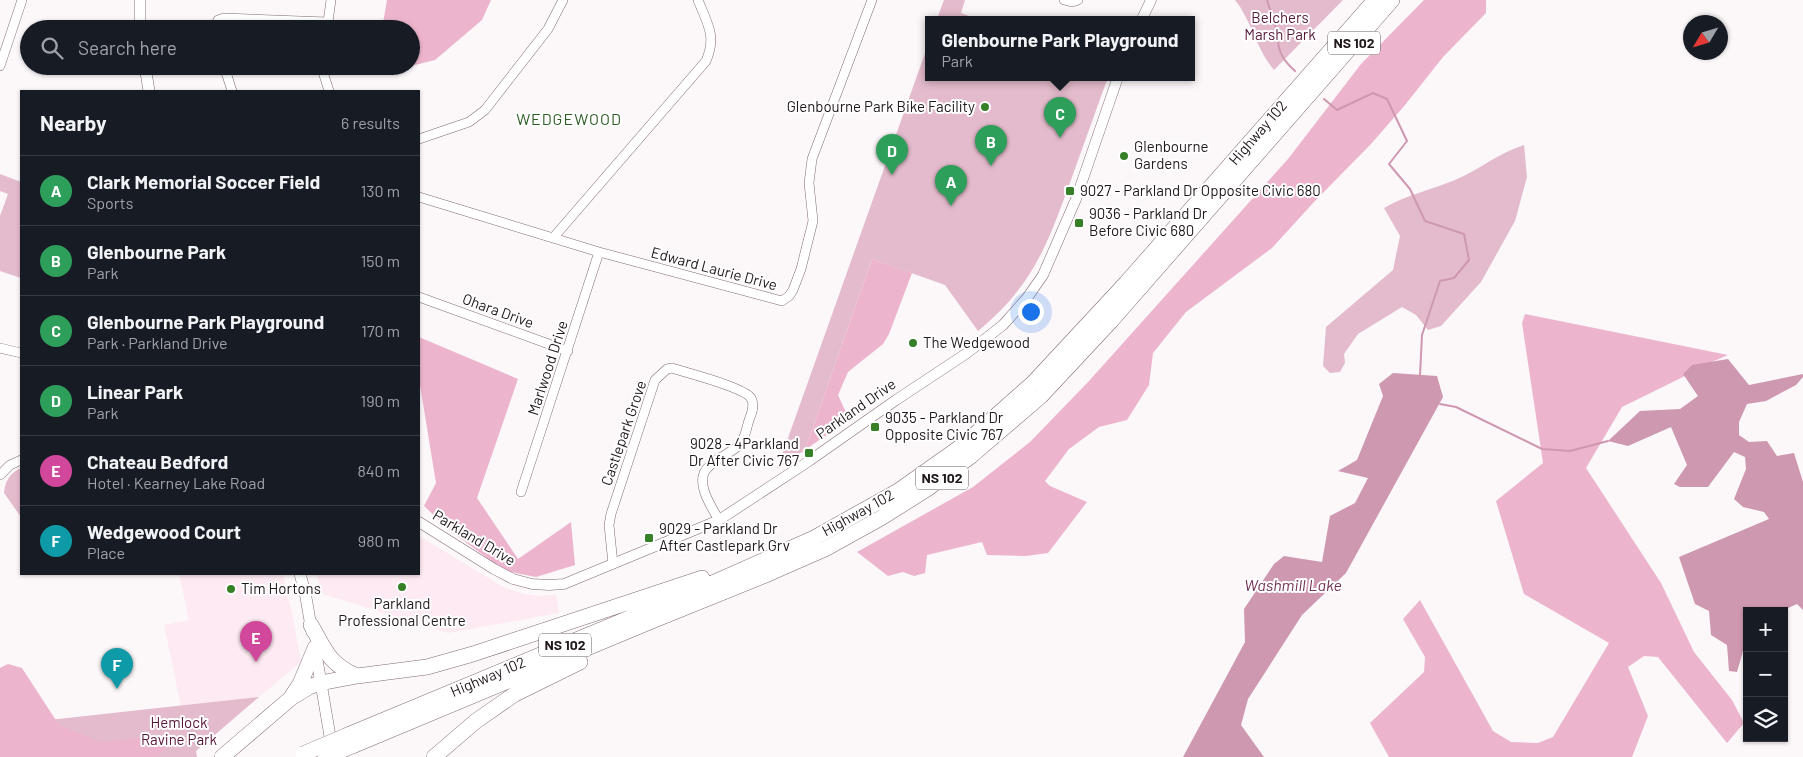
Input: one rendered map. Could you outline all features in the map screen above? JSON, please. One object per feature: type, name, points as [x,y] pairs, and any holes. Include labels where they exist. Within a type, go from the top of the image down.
[{"type":"highway","name":"Highway 102","points":[[326,757],[350,741],[780,552],[850,518],[898,491],[963,445],[1034,383],[1126,283],[1375,0]]},
{"type":"highway","name":"Highway 102","points":[[300,756],[350,741],[739,586],[825,549],[881,518],[919,494],[971,456],[1041,396],[1111,321],[1392,0]]},
{"type":"highway","points":[[222,757],[291,698],[309,687],[357,676],[427,667],[473,654],[567,621],[780,552]]},
{"type":"highway","points":[[434,757],[476,720],[515,694],[739,586]]},
{"type":"highway","points":[[311,625],[334,663],[345,671],[357,676]]},
{"type":"highway","points":[[291,698],[300,684],[315,648]]},
{"type":"main road","points":[[140,0],[140,20]]},
{"type":"main road","points":[[146,75],[149,90]]},
{"type":"main road","points":[[300,575],[311,625],[333,757]]},
{"type":"street","points":[[0,66],[22,0]]},
{"type":"street","points":[[328,20],[331,0]]},
{"type":"street","points":[[420,139],[469,122],[485,110],[548,29],[563,0]]},
{"type":"street","points":[[553,238],[706,61],[711,50],[712,36],[698,0]]},
{"type":"street","name":"Edward Laurie Drive","points":[[420,197],[599,252],[782,301],[789,296],[801,269],[813,221],[809,183],[812,159],[872,0]]},
{"type":"street","points":[[1064,0],[1072,2],[1078,0]]},
{"type":"street","points":[[1143,16],[1151,0]]},
{"type":"street","points":[[218,20],[224,18],[253,20]]},
{"type":"street","points":[[227,75],[232,90]]},
{"type":"street","points":[[324,75],[329,90]]},
{"type":"street","name":"Parkland Drive","points":[[420,523],[494,569],[514,579],[532,584],[548,585],[564,584],[719,520],[967,353],[1003,325],[1027,298],[1043,275],[1076,199],[1117,81]]},
{"type":"street","name":"Marlwood Drive","points":[[521,492],[599,252]]},
{"type":"street","name":"Ohara Drive","points":[[420,297],[568,351]]},
{"type":"street","points":[[0,348],[20,353]]},
{"type":"street","name":"Castlepark Grove","points":[[613,564],[609,525],[611,514],[655,380],[667,369],[672,368],[733,387],[747,394],[752,399],[753,410],[739,446],[711,465],[704,473],[702,482],[719,520]]},
{"type":"street","points":[[0,475],[10,465],[20,460]]},
{"type":"shaded area","points":[[387,0],[491,0],[482,20],[435,60],[420,64],[420,20],[384,20]]},
{"type":"shaded area","points":[[1424,0],[1486,0],[1486,13],[1443,57],[1371,144],[1272,248],[1186,312],[1153,353],[1149,385],[1127,420],[1099,427],[1069,449],[1045,481],[1050,486],[1087,502],[1048,553],[1026,556],[987,555],[982,542],[927,555],[925,573],[914,576],[903,572],[888,576],[857,552],[973,487],[1030,442],[1089,381],[1288,159],[1361,64]]},
{"type":"shaded area","points":[[872,259],[912,273],[889,334],[883,344],[848,372],[838,395],[849,419],[805,450]]},
{"type":"shaded area","points":[[1525,314],[1728,355],[1684,374],[1685,376],[1622,407],[1586,468],[1661,583],[1694,652],[1732,700],[1743,721],[1743,724],[1727,743],[1658,657],[1644,656],[1628,667],[1648,716],[1632,757],[1389,757],[1370,723],[1424,672],[1425,657],[1403,619],[1420,600],[1493,731],[1511,742],[1538,743],[1553,737],[1609,643],[1524,594],[1496,501],[1543,463],[1522,323]]},
{"type":"shaded area","points":[[420,337],[518,379],[477,498],[518,559],[571,522],[575,565],[536,577],[505,571],[449,530],[424,506],[436,483],[420,385]]},
{"type":"shaded area","points":[[420,537],[503,587],[537,596],[556,595],[559,613],[448,633],[323,594],[316,575],[420,575]]},
{"type":"shaded area","points":[[179,575],[283,575],[301,662],[259,697],[181,706],[164,625],[189,620]]},
{"type":"shaded area","points":[[8,664],[22,668],[59,725],[101,742],[172,734],[173,742],[156,757],[0,757],[0,668]]},
{"type":"green space","points":[[944,0],[965,0],[961,13],[969,16],[938,16]]},
{"type":"green space","name":"Belchers Marsh Park","points":[[1235,0],[1343,0],[1274,70]]},
{"type":"green space","points":[[925,53],[925,81],[1107,81],[1046,243],[1037,262],[1013,297],[978,331],[945,285],[872,259],[805,450],[777,469]]},
{"type":"green space","points":[[1524,145],[1527,177],[1515,221],[1481,282],[1441,326],[1428,330],[1416,315],[1402,307],[1358,334],[1344,354],[1345,363],[1340,372],[1330,373],[1323,366],[1326,327],[1393,270],[1400,236],[1384,208],[1392,203],[1455,180],[1506,152]]},
{"type":"green space","points":[[0,174],[20,182],[20,278],[0,271],[0,216],[8,194],[0,191]]},
{"type":"green space","points":[[20,469],[20,516],[4,493],[9,478]]},
{"type":"green space","name":"Hemlock Ravine Park","points":[[259,697],[196,751],[197,757],[0,757],[49,720]]},
{"type":"water","points":[[1728,359],[1749,385],[1803,374],[1803,377],[1796,385],[1766,401],[1747,404],[1739,422],[1739,435],[1749,442],[1767,441],[1777,456],[1794,453],[1803,482],[1803,610],[1797,604],[1788,608],[1743,607],[1743,651],[1737,672],[1729,671],[1727,645],[1711,635],[1709,611],[1695,604],[1679,557],[1769,519],[1764,512],[1743,507],[1734,499],[1746,469],[1745,457],[1734,452],[1708,487],[1680,487],[1674,484],[1687,465],[1671,427],[1628,446],[1608,441],[1640,411],[1680,409],[1698,396],[1683,374],[1692,365]]},
{"type":"water","name":"Washmill Lake","points":[[1393,373],[1437,376],[1443,397],[1346,573],[1302,615],[1248,699],[1241,725],[1264,757],[1183,757],[1245,642],[1244,609],[1274,564],[1284,556],[1322,562],[1330,516],[1355,503],[1368,478],[1338,471],[1357,460],[1383,396],[1379,384]]},
{"type":"waterway","points":[[1267,0],[1277,32]]},
{"type":"waterway","points":[[1278,41],[1283,58],[1295,71]]},
{"type":"waterway","points":[[1324,99],[1337,110],[1373,93],[1387,99],[1407,141],[1389,164],[1410,189],[1425,221],[1464,234],[1469,260],[1454,278],[1440,281],[1422,335],[1420,375]]},
{"type":"waterway","points":[[1440,404],[1456,407],[1542,449],[1570,451],[1608,441]]},
{"type":"place","name":"Glenbourne Park Bike Facility","points":[[985,107]]},
{"type":"place","name":"Glenbourne Park Playground","points":[[1060,138]]},
{"type":"place","name":"Glenbourne Gardens","points":[[1124,156]]},
{"type":"place","name":"Glenbourne Park","points":[[991,166]]},
{"type":"place","name":"Linear Park","points":[[892,175]]},
{"type":"place","name":"9027 - Parkland Dr Opposite Civic 680","points":[[1070,191]]},
{"type":"place","name":"Clark Memorial Soccer Field","points":[[951,206]]},
{"type":"place","name":"9036 - Parkland Dr Before Civic 680","points":[[1079,223]]},
{"type":"place","name":"The Wedgewood","points":[[913,343]]},
{"type":"place","name":"9035 - Parkland Dr Opposite Civic 767","points":[[875,427]]},
{"type":"place","name":"9028 - 4Parkland Dr After Civic 767","points":[[809,453]]},
{"type":"place","name":"9029 - Parkland Dr After Castlepark Grv","points":[[649,538]]},
{"type":"place","name":"Parkland Professional Centre","points":[[402,587]]},
{"type":"place","name":"Tim Hortons","points":[[231,589]]},
{"type":"place","name":"Chateau Bedford","points":[[256,662]]},
{"type":"place","name":"Wedgewood Court","points":[[117,689]]},
{"type":"district","name":"WEDGEWOOD","points":[[569,119]]}]
